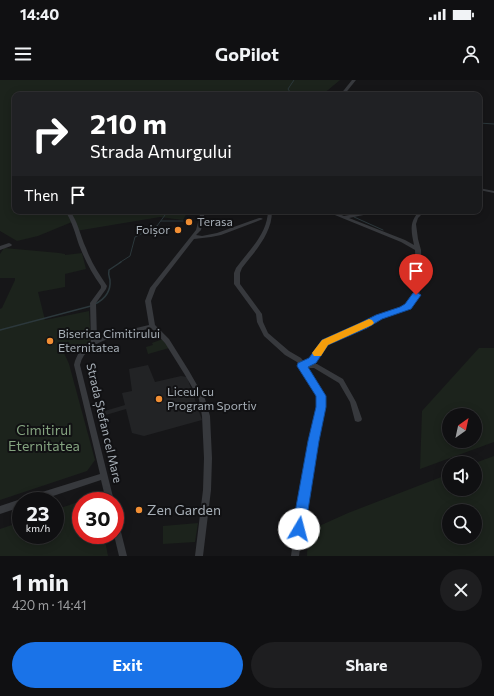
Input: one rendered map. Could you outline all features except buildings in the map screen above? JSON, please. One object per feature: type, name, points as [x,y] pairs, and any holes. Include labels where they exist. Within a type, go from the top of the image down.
[{"type":"street","points":[[344,92],[354,80]]},
{"type":"street","points":[[482,190],[494,192]]},
{"type":"street","points":[[70,214],[74,219],[80,241],[99,280],[104,286],[94,303],[94,342],[152,326]]},
{"type":"street","points":[[199,556],[208,482],[206,416],[202,399],[187,373],[167,341],[152,326],[148,307],[150,294],[159,279],[198,230],[202,214]]},
{"type":"street","points":[[270,214],[270,222],[264,234],[239,268],[237,273],[237,284],[259,314],[260,322],[266,334],[287,353],[299,360],[321,396],[321,407],[306,483],[295,556]]},
{"type":"street","points":[[336,214],[402,241],[418,250]]},
{"type":"street","points":[[345,217],[362,214]]},
{"type":"street","points":[[302,366],[312,360],[325,342],[364,326],[379,317],[408,306],[416,297],[419,272],[418,250],[415,239],[414,224],[416,217],[420,214]]},
{"type":"street","points":[[193,237],[201,238],[214,235],[261,219]]},
{"type":"street","points":[[0,248],[9,245]]},
{"type":"street","name":"Strada Ștefan cel Mare","points":[[94,342],[77,360],[77,365],[108,492]]},
{"type":"street","points":[[302,366],[315,366],[341,381],[353,402],[358,420]]},
{"type":"street","points":[[54,492],[104,476]]},
{"type":"street","points":[[0,510],[12,506]]},
{"type":"street","points":[[120,544],[123,556]]},
{"type":"shaded area","name":"Liceul cu Program Sportiv","points":[[148,365],[155,382],[181,376],[187,377],[202,420],[144,436],[132,433],[126,409],[99,417],[98,413],[125,405],[122,393],[132,391],[129,369]]},
{"type":"green space","points":[[0,80],[340,80],[326,92],[12,92],[12,214],[186,214],[183,220],[160,217],[76,231],[72,222],[38,236],[17,241],[0,231]]},
{"type":"green space","name":"Cimitirul Eternitatea","points":[[4,248],[59,253],[65,255],[82,253],[86,269],[65,274],[65,287],[38,292],[45,320],[89,311],[91,341],[87,346],[64,353],[69,364],[95,460],[87,471],[24,492],[12,492],[12,496],[0,500],[0,309],[2,308],[15,278],[0,278],[0,254]]},
{"type":"green space","points":[[163,339],[169,348],[148,354],[146,347]]},
{"type":"green space","points":[[479,348],[494,348],[494,442],[482,446],[482,408],[442,408],[442,448],[478,448],[456,456],[442,456],[442,461],[420,469],[422,411]]},
{"type":"green space","points":[[494,456],[494,556],[307,556],[308,531],[348,513],[442,477],[442,496],[482,496],[482,460]]},
{"type":"green space","points":[[72,504],[72,544],[106,544],[108,556],[0,556],[0,529],[12,525],[12,544],[64,544],[64,507]]},
{"type":"green space","points":[[198,523],[195,542],[163,544],[163,526]]},
{"type":"waterway","points":[[290,92],[288,89],[294,80]]},
{"type":"waterway","points":[[482,123],[494,124]]},
{"type":"waterway","points":[[119,263],[130,256],[135,237],[157,226],[166,214]]},
{"type":"waterway","points":[[354,217],[383,230]]},
{"type":"waterway","points":[[161,221],[183,221]]},
{"type":"waterway","points":[[95,304],[102,300],[108,291],[110,284],[109,270],[121,262]]},
{"type":"waterway","points":[[0,330],[91,306]]},
{"type":"slow traffic","points":[[317,353],[325,342],[369,323]]},
{"type":"place","name":"Terasa","points":[[189,222]]},
{"type":"place","name":"Foișor","points":[[178,230]]},
{"type":"place","name":"Biserica Cimitirului Eternitatea","points":[[50,341]]},
{"type":"place","name":"Liceul cu Program Sportiv","points":[[159,399]]},
{"type":"place","name":"Zen Garden","points":[[139,510]]},
{"type":"route","points":[[299,529],[304,490],[313,441],[320,418],[321,407],[321,396],[302,366],[316,356],[321,346],[325,342],[364,326],[379,317],[403,309],[413,302],[416,295]]}]
